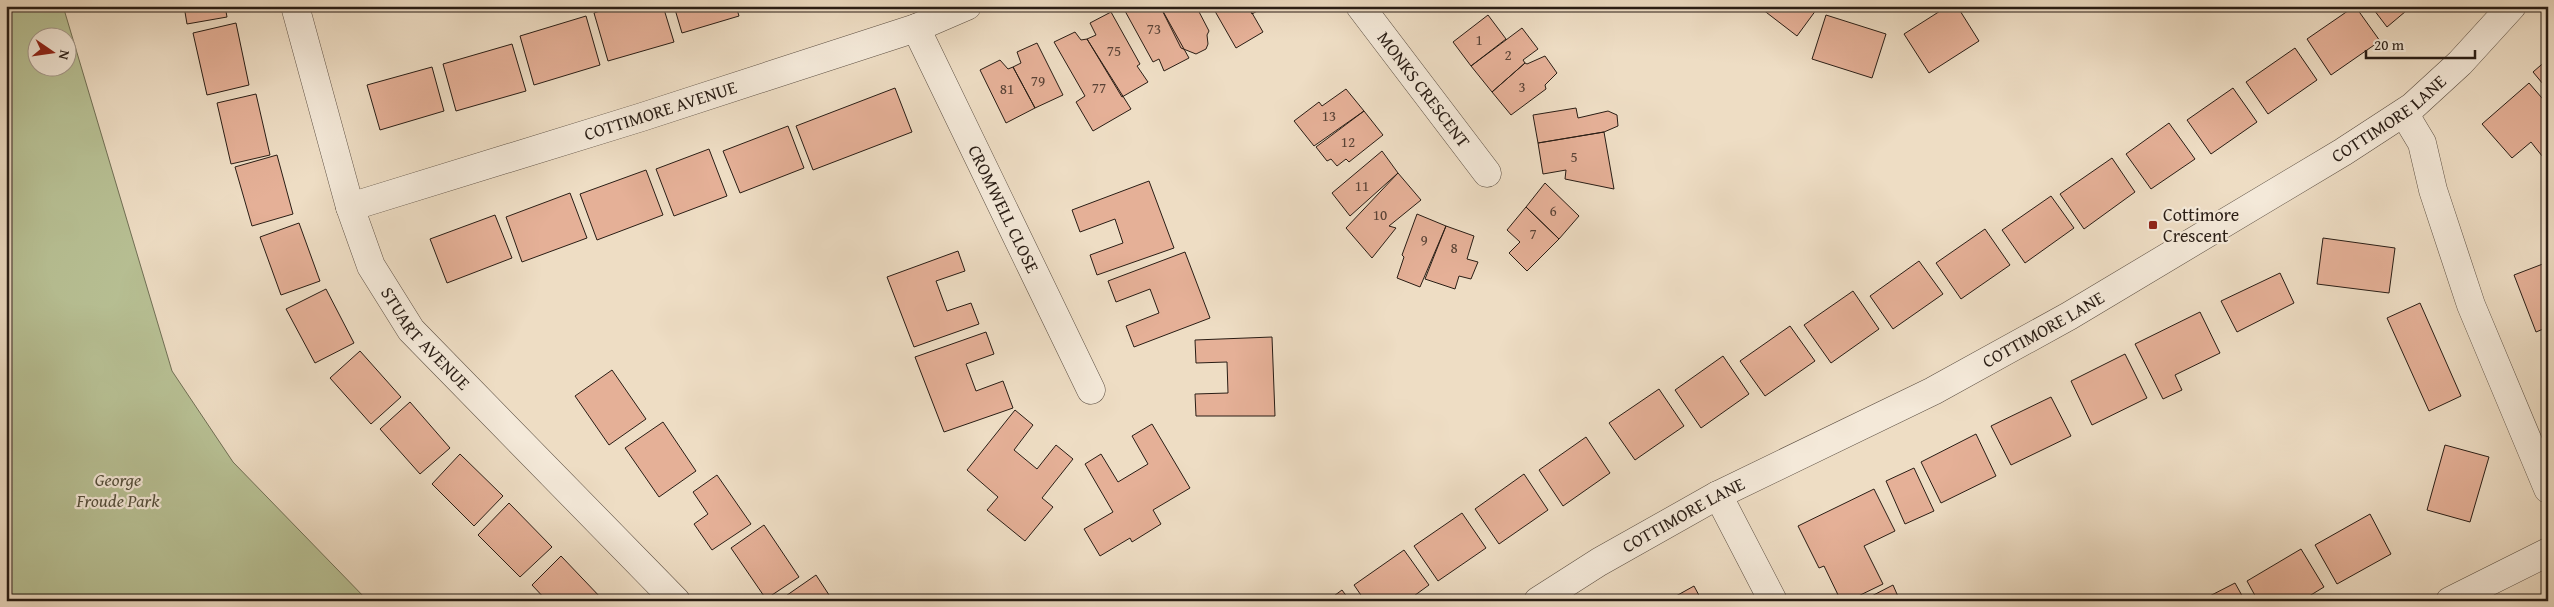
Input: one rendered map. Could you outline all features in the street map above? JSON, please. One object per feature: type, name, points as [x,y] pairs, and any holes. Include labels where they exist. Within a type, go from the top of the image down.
[{"type":"street","name":"STUART AVENUE","points":[[295,6],[350,207],[372,266],[411,330],[676,601]]},
{"type":"street","name":"COTTIMORE AVENUE","points":[[350,207],[642,117],[916,28],[967,6]]},
{"type":"street","name":"MONKS CRESCENT","points":[[1360,6],[1486,173]]},
{"type":"street","name":"COTTIMORE LANE","points":[[1538,601],[1599,562],[1718,495],[1933,391],[2052,325],[2334,158],[2404,113],[2460,62],[2506,9]]},
{"type":"street","name":"CROMWELL CLOSE","points":[[916,28],[1091,390]]},
{"type":"street","points":[[2404,113],[2422,143],[2433,190],[2471,305],[2548,489]]},
{"type":"street","points":[[1718,495],[1773,601]]},
{"type":"street","points":[[2450,601],[2548,552]]},
{"type":"green space","name":"George Froude Park","points":[[6,6],[63,6],[70,28],[28,28],[28,78],[78,78],[78,56],[172,371],[233,462],[368,601],[40,601],[39,598],[29,601],[13,601],[6,583]]},
{"type":"building","points":[[184,6],[225,6],[227,17],[187,24]]},
{"type":"building","points":[[616,6],[663,6],[674,42],[608,61],[594,13]]},
{"type":"building","points":[[674,6],[736,6],[739,16],[682,33]]},
{"type":"building","points":[[1135,6],[1153,6],[1154,8],[1160,6],[1189,58],[1164,71],[1159,59],[1153,62],[1125,11]]},
{"type":"building","points":[[1160,6],[1196,6],[1209,31],[1206,49],[1196,54],[1181,48]]},
{"type":"building","points":[[1212,6],[1248,6],[1263,32],[1236,48]]},
{"type":"building","points":[[1248,6],[1266,6],[1252,14]]},
{"type":"building","points":[[1758,6],[1819,6],[1797,36]]},
{"type":"building","points":[[1948,6],[1957,6],[1979,41],[1929,73],[1904,34]]},
{"type":"building","points":[[2355,6],[2380,41],[2331,75],[2307,39]]},
{"type":"building","points":[[2371,6],[2412,6],[2387,27]]},
{"type":"building","points":[[1111,12],[1140,64],[1137,66],[1148,82],[1122,97],[1087,39],[1096,35],[1090,23]]},
{"type":"building","points":[[1488,15],[1506,39],[1471,66],[1453,42]]},
{"type":"building","points":[[1826,15],[1886,34],[1872,78],[1812,59]]},
{"type":"building","points":[[586,16],[600,65],[534,85],[520,36]]},
{"type":"building","points":[[236,23],[249,85],[207,95],[193,33]]},
{"type":"building","points":[[1522,28],[1538,49],[1523,60],[1525,63],[1492,92],[1471,66]]},
{"type":"building","points":[[1075,32],[1081,40],[1087,39],[1131,109],[1093,131],[1076,102],[1085,96],[1054,42]]},
{"type":"building","points":[[1037,43],[1063,95],[1035,108],[1013,67],[1021,63],[1017,52]]},
{"type":"building","points":[[512,44],[526,91],[456,111],[443,64]]},
{"type":"building","points":[[2295,48],[2317,80],[2268,114],[2246,82]]},
{"type":"building","points":[[1545,56],[1557,73],[1545,85],[1546,89],[1511,115],[1492,92],[1525,63],[1527,64]]},
{"type":"building","points":[[2548,59],[2548,90],[2533,72]]},
{"type":"building","points":[[1000,60],[1008,69],[1013,67],[1035,108],[1006,123],[980,70]]},
{"type":"building","points":[[432,67],[444,111],[380,130],[367,85]]},
{"type":"building","points":[[2529,83],[2548,105],[2546,161],[2531,142],[2512,158],[2482,124]]},
{"type":"building","points":[[895,88],[912,132],[813,170],[796,126]]},
{"type":"building","points":[[2233,88],[2257,122],[2211,154],[2187,120]]},
{"type":"building","points":[[1346,89],[1364,111],[1314,146],[1294,121],[1319,102],[1322,106]]},
{"type":"building","points":[[256,94],[270,155],[231,164],[217,103]]},
{"type":"building","points":[[1576,108],[1578,118],[1608,111],[1617,115],[1618,126],[1604,132],[1538,143],[1533,115]]},
{"type":"building","points":[[1364,111],[1383,135],[1349,162],[1346,159],[1337,166],[1331,159],[1327,161],[1316,147]]},
{"type":"building","points":[[2169,123],[2195,159],[2151,189],[2126,154]]},
{"type":"building","points":[[788,126],[804,168],[740,193],[723,151]]},
{"type":"building","points":[[1604,132],[1614,189],[1565,179],[1566,170],[1543,174],[1538,143]]},
{"type":"building","points":[[709,149],[727,196],[674,216],[656,169]]},
{"type":"building","points":[[1382,151],[1398,173],[1350,216],[1332,193]]},
{"type":"building","points":[[277,155],[293,214],[252,226],[235,167]]},
{"type":"building","points":[[2112,158],[2135,192],[2084,229],[2060,194]]},
{"type":"building","points":[[646,170],[663,215],[597,240],[580,194]]},
{"type":"building","points":[[1398,173],[1421,200],[1389,226],[1396,228],[1372,258],[1346,228]]},
{"type":"building","points":[[1149,181],[1174,248],[1097,275],[1090,255],[1123,243],[1115,219],[1080,232],[1072,210]]},
{"type":"building","points":[[1545,183],[1579,216],[1559,239],[1526,207]]},
{"type":"building","points":[[570,193],[587,238],[522,262],[506,217]]},
{"type":"building","points":[[2051,196],[2074,228],[2025,263],[2002,230]]},
{"type":"building","points":[[1526,207],[1559,239],[1527,271],[1509,253],[1520,242],[1507,230]]},
{"type":"building","points":[[1417,214],[1446,226],[1420,287],[1397,278],[1404,257],[1402,255]]},
{"type":"building","points":[[495,215],[512,258],[447,283],[430,239]]},
{"type":"building","points":[[299,223],[320,281],[281,295],[260,237]]},
{"type":"building","points":[[1446,226],[1474,236],[1467,259],[1478,262],[1471,279],[1459,276],[1455,289],[1425,279]]},
{"type":"building","points":[[1985,229],[2010,265],[1961,299],[1936,263]]},
{"type":"building","points":[[2323,238],[2395,248],[2389,293],[2317,284]]},
{"type":"building","points":[[958,251],[965,271],[936,281],[947,311],[971,303],[979,324],[914,347],[887,277]]},
{"type":"building","points":[[1185,252],[1210,318],[1134,347],[1126,326],[1159,313],[1150,289],[1116,302],[1108,281]]},
{"type":"building","points":[[1919,261],[1943,294],[1893,329],[1870,296]]},
{"type":"building","points":[[2548,262],[2548,327],[2536,332],[2514,275]]},
{"type":"building","points":[[2280,273],[2294,303],[2237,332],[2221,301]]},
{"type":"building","points":[[326,289],[354,343],[315,363],[286,309]]},
{"type":"building","points":[[1853,291],[1879,329],[1831,363],[1804,325]]},
{"type":"building","points":[[2420,303],[2461,396],[2429,411],[2387,318]]},
{"type":"building","points":[[2200,312],[2220,353],[2175,375],[2182,390],[2163,399],[2135,344]]},
{"type":"building","points":[[1790,326],[1815,361],[1765,396],[1740,361]]},
{"type":"building","points":[[986,332],[994,354],[966,364],[976,391],[1003,381],[1013,408],[944,432],[915,357]]},
{"type":"building","points":[[1272,337],[1275,416],[1196,416],[1195,394],[1228,393],[1227,362],[1196,363],[1195,340]]},
{"type":"building","points":[[360,351],[401,397],[371,424],[330,378]]},
{"type":"building","points":[[2125,354],[2147,398],[2092,425],[2071,381]]},
{"type":"building","points":[[1723,356],[1749,394],[1701,428],[1675,390]]},
{"type":"building","points":[[612,370],[646,419],[609,445],[575,396]]},
{"type":"building","points":[[1659,389],[1684,426],[1635,460],[1609,423]]},
{"type":"building","points":[[2051,397],[2071,436],[2011,465],[1991,426]]},
{"type":"building","points":[[410,402],[450,448],[420,474],[380,429]]},
{"type":"building","points":[[1015,410],[1033,425],[1014,450],[1037,469],[1056,445],[1073,459],[1042,498],[1053,507],[1025,541],[987,510],[998,497],[967,470]]},
{"type":"building","points":[[663,422],[696,471],[659,497],[625,448]]},
{"type":"building","points":[[1152,424],[1190,488],[1153,510],[1161,524],[1132,542],[1130,538],[1100,556],[1084,529],[1113,512],[1085,464],[1101,454],[1118,482],[1148,464],[1132,436]]},
{"type":"building","points":[[1976,434],[1996,476],[1941,503],[1921,462]]},
{"type":"building","points":[[1586,437],[1610,473],[1563,506],[1539,470]]},
{"type":"building","points":[[2445,445],[2489,457],[2470,522],[2427,510]]},
{"type":"building","points":[[460,454],[503,496],[474,526],[432,484]]},
{"type":"building","points":[[1914,468],[1934,511],[1905,524],[1886,481]]},
{"type":"building","points":[[1524,474],[1548,510],[1499,544],[1475,509]]},
{"type":"building","points":[[717,475],[751,524],[712,550],[694,524],[708,514],[693,492]]},
{"type":"building","points":[[1874,489],[1895,531],[1864,546],[1883,584],[1848,601],[1841,601],[1824,566],[1819,568],[1798,526]]},
{"type":"building","points":[[509,503],[552,547],[520,577],[478,535]]},
{"type":"building","points":[[1462,513],[1486,548],[1438,581],[1414,546]]},
{"type":"building","points":[[2370,514],[2391,554],[2337,584],[2315,545]]},
{"type":"building","points":[[764,525],[799,577],[766,599],[731,548]]},
{"type":"building","points":[[2301,549],[2324,587],[2301,601],[2258,601],[2247,581]]},
{"type":"building","points":[[1404,550],[1429,585],[1407,601],[1365,601],[1354,585]]},
{"type":"building","points":[[561,556],[603,601],[547,601],[532,585]]},
{"type":"building","points":[[816,575],[833,601],[780,601],[780,600]]},
{"type":"building","points":[[2235,583],[2245,601],[2200,601]]},
{"type":"building","points":[[1893,585],[1900,601],[1862,601]]},
{"type":"building","points":[[1694,586],[1702,601],[1667,601]]},
{"type":"building","points":[[1342,590],[1350,601],[1327,601]]},
{"type":"place","name":"Cottimore Crescent","points":[[2153,225]]}]
